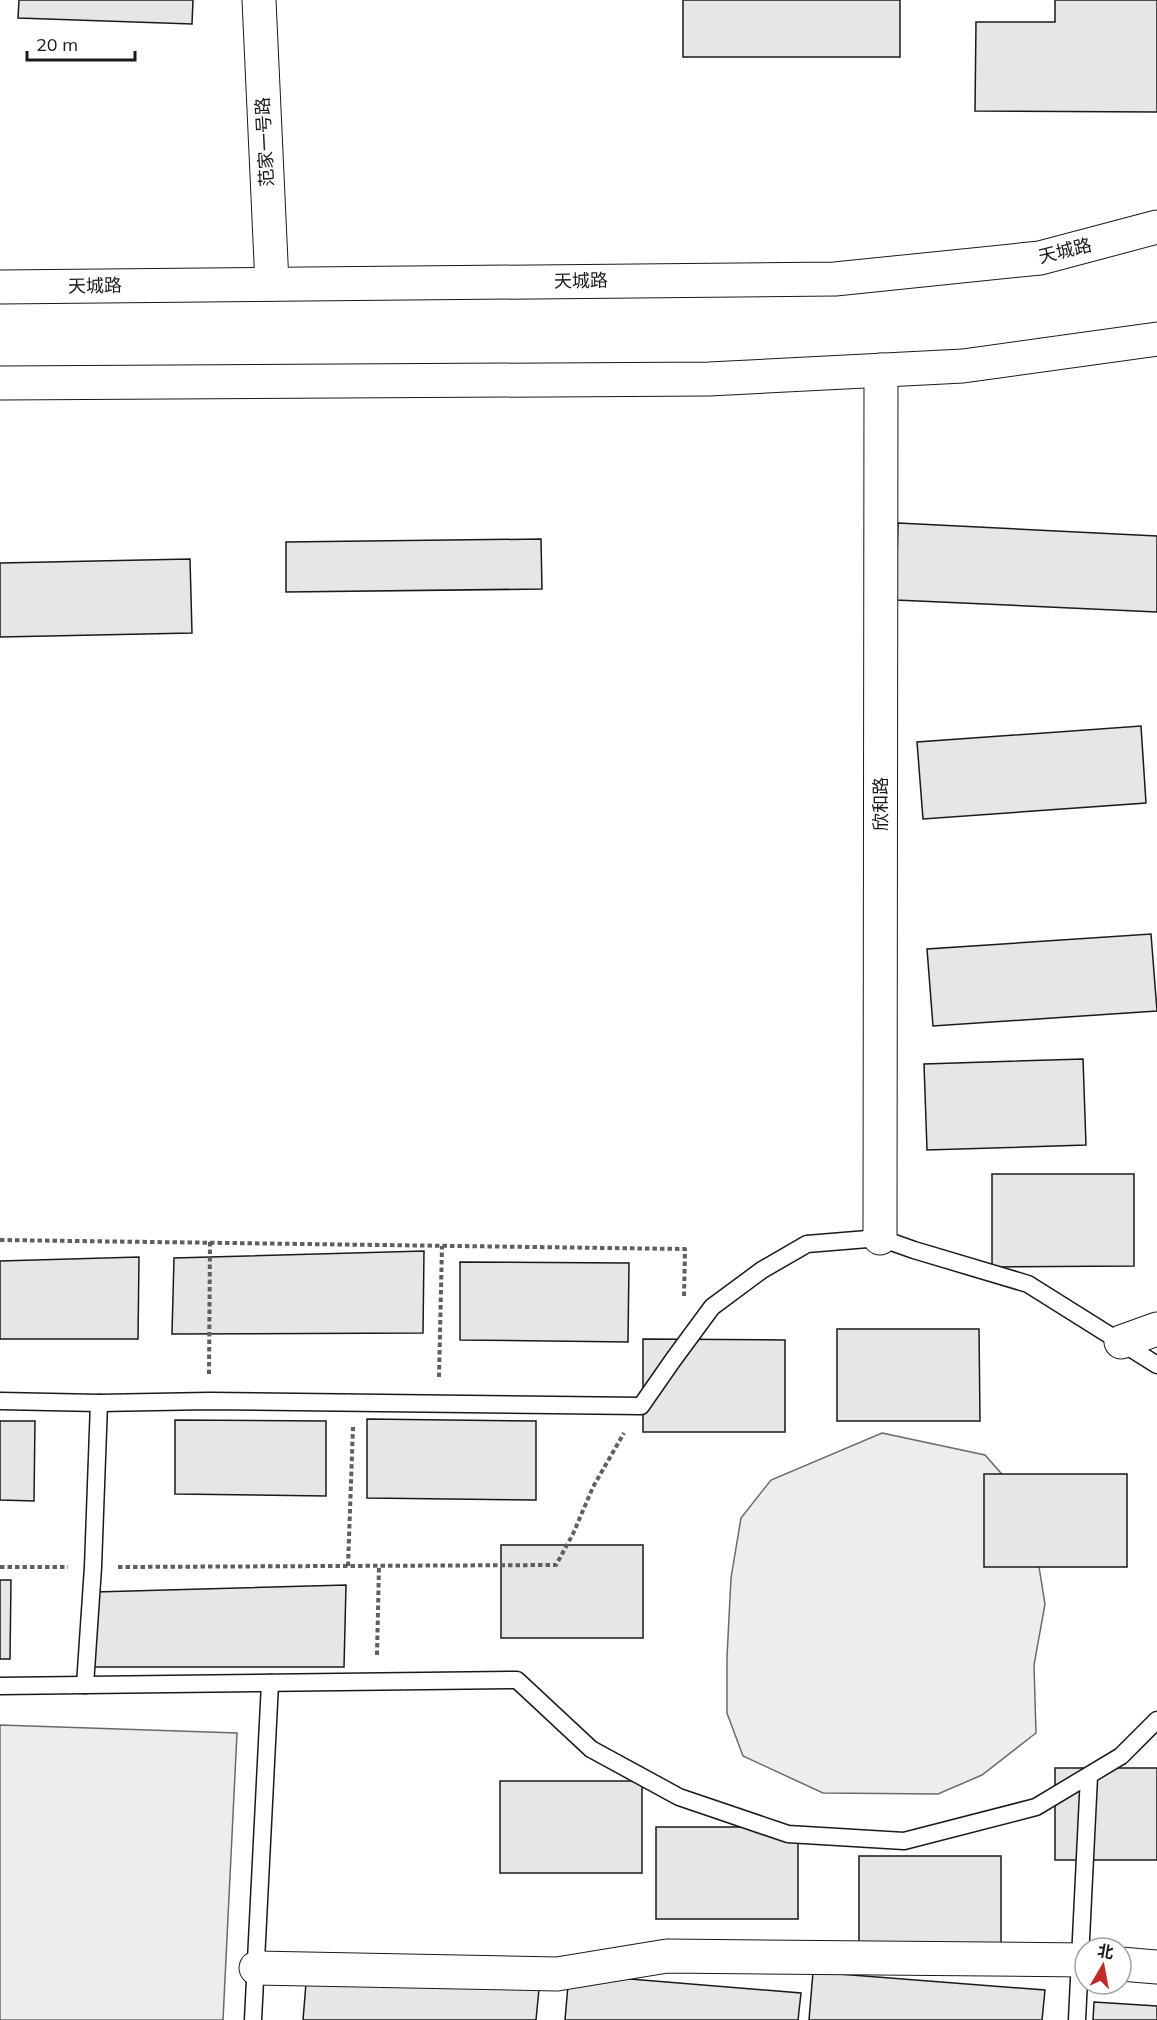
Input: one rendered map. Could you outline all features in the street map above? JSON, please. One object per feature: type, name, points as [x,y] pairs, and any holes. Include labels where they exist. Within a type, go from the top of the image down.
[{"type":"main road","name":"范家一号路","points":[[258,0],[272,284]]},
{"type":"main road","name":"天城路","points":[[0,287],[835,279],[1040,258],[1157,227]]},
{"type":"main road","points":[[0,383],[710,379],[963,366],[1157,339]]},
{"type":"main road","name":"欣和路","points":[[880,1238],[881,370]]},
{"type":"main road","points":[[1121,1342],[1157,1329]]},
{"type":"main road","points":[[256,1968],[557,1974],[667,1956],[1073,1960]]},
{"type":"main road","points":[[1133,1965],[1157,1967]]},
{"type":"lane","points":[[0,1401],[641,1406],[712,1307],[762,1270],[807,1244],[880,1238],[915,1251],[1028,1284],[1157,1365]]},
{"type":"lane","points":[[85,1685],[93,1568],[99,1403]]},
{"type":"lane","points":[[0,1686],[516,1680],[591,1749],[679,1797],[788,1834],[904,1841],[1036,1807],[1121,1756],[1157,1720]]},
{"type":"lane","points":[[253,2020],[270,1683]]},
{"type":"lane","points":[[1083,1936],[1089,1776]]},
{"type":"lane","points":[[1077,2020],[1079,1996]]},
{"type":"path","points":[[0,1240],[685,1249],[682,1347]]},
{"type":"path","points":[[209,1401],[210,1242]]},
{"type":"path","points":[[439,1404],[442,1246]]},
{"type":"path","points":[[348,1566],[354,1403]]},
{"type":"path","points":[[0,1568],[556,1565],[573,1534],[593,1487],[641,1406]]},
{"type":"path","points":[[376,1681],[379,1566]]},
{"type":"shaded area","points":[[882,1433],[985,1455],[1029,1505],[1045,1604],[1034,1665],[1036,1733],[982,1775],[938,1794],[823,1793],[743,1756],[727,1713],[731,1578],[741,1518],[771,1480]]},
{"type":"shaded area","points":[[0,1725],[237,1733],[223,2020],[0,2020]]},
{"type":"building","points":[[19,0],[193,0],[192,24],[18,18]]},
{"type":"building","points":[[683,0],[900,0],[900,57],[683,57]]},
{"type":"building","points":[[1055,0],[1157,0],[1157,112],[975,111],[976,22],[1055,22]]},
{"type":"building","points":[[898,523],[1157,536],[1157,612],[896,600]]},
{"type":"building","points":[[541,539],[542,589],[286,592],[286,542]]},
{"type":"building","points":[[190,559],[192,633],[0,637],[0,563]]},
{"type":"building","points":[[1141,726],[1146,803],[923,819],[917,742]]},
{"type":"building","points":[[1151,934],[1157,1011],[933,1026],[927,949]]},
{"type":"building","points":[[1083,1059],[1086,1145],[927,1150],[924,1064]]},
{"type":"building","points":[[992,1174],[1134,1174],[1134,1266],[992,1267]]},
{"type":"building","points":[[424,1251],[423,1333],[172,1334],[174,1258]]},
{"type":"building","points":[[139,1257],[138,1339],[0,1339],[0,1261]]},
{"type":"building","points":[[460,1262],[629,1263],[628,1342],[460,1340]]},
{"type":"building","points":[[837,1329],[979,1329],[980,1421],[837,1421]]},
{"type":"building","points":[[643,1339],[785,1340],[785,1432],[643,1432]]},
{"type":"building","points":[[367,1419],[536,1421],[536,1500],[367,1498]]},
{"type":"building","points":[[175,1420],[326,1421],[326,1496],[175,1494]]},
{"type":"building","points":[[0,1421],[35,1421],[34,1501],[0,1500]]},
{"type":"building","points":[[984,1474],[1127,1474],[1127,1567],[984,1567]]},
{"type":"building","points":[[501,1545],[643,1545],[643,1638],[501,1638]]},
{"type":"building","points":[[0,1580],[11,1580],[10,1659],[0,1659]]},
{"type":"building","points":[[346,1585],[344,1667],[93,1667],[95,1592]]},
{"type":"building","points":[[1055,1768],[1157,1768],[1157,1860],[1055,1860]]},
{"type":"building","points":[[500,1781],[642,1781],[642,1873],[500,1873]]},
{"type":"building","points":[[656,1827],[798,1827],[798,1919],[656,1919]]},
{"type":"building","points":[[859,1856],[1001,1856],[1001,1948],[859,1948]]},
{"type":"building","points":[[307,1971],[539,1989],[536,2020],[303,2020]]},
{"type":"building","points":[[813,1972],[1045,1990],[1042,2020],[809,2020]]},
{"type":"building","points":[[569,1974],[801,1993],[798,2020],[565,2020]]},
{"type":"building","points":[[1094,2002],[1157,2006],[1157,2020],[1093,2020]]}]
